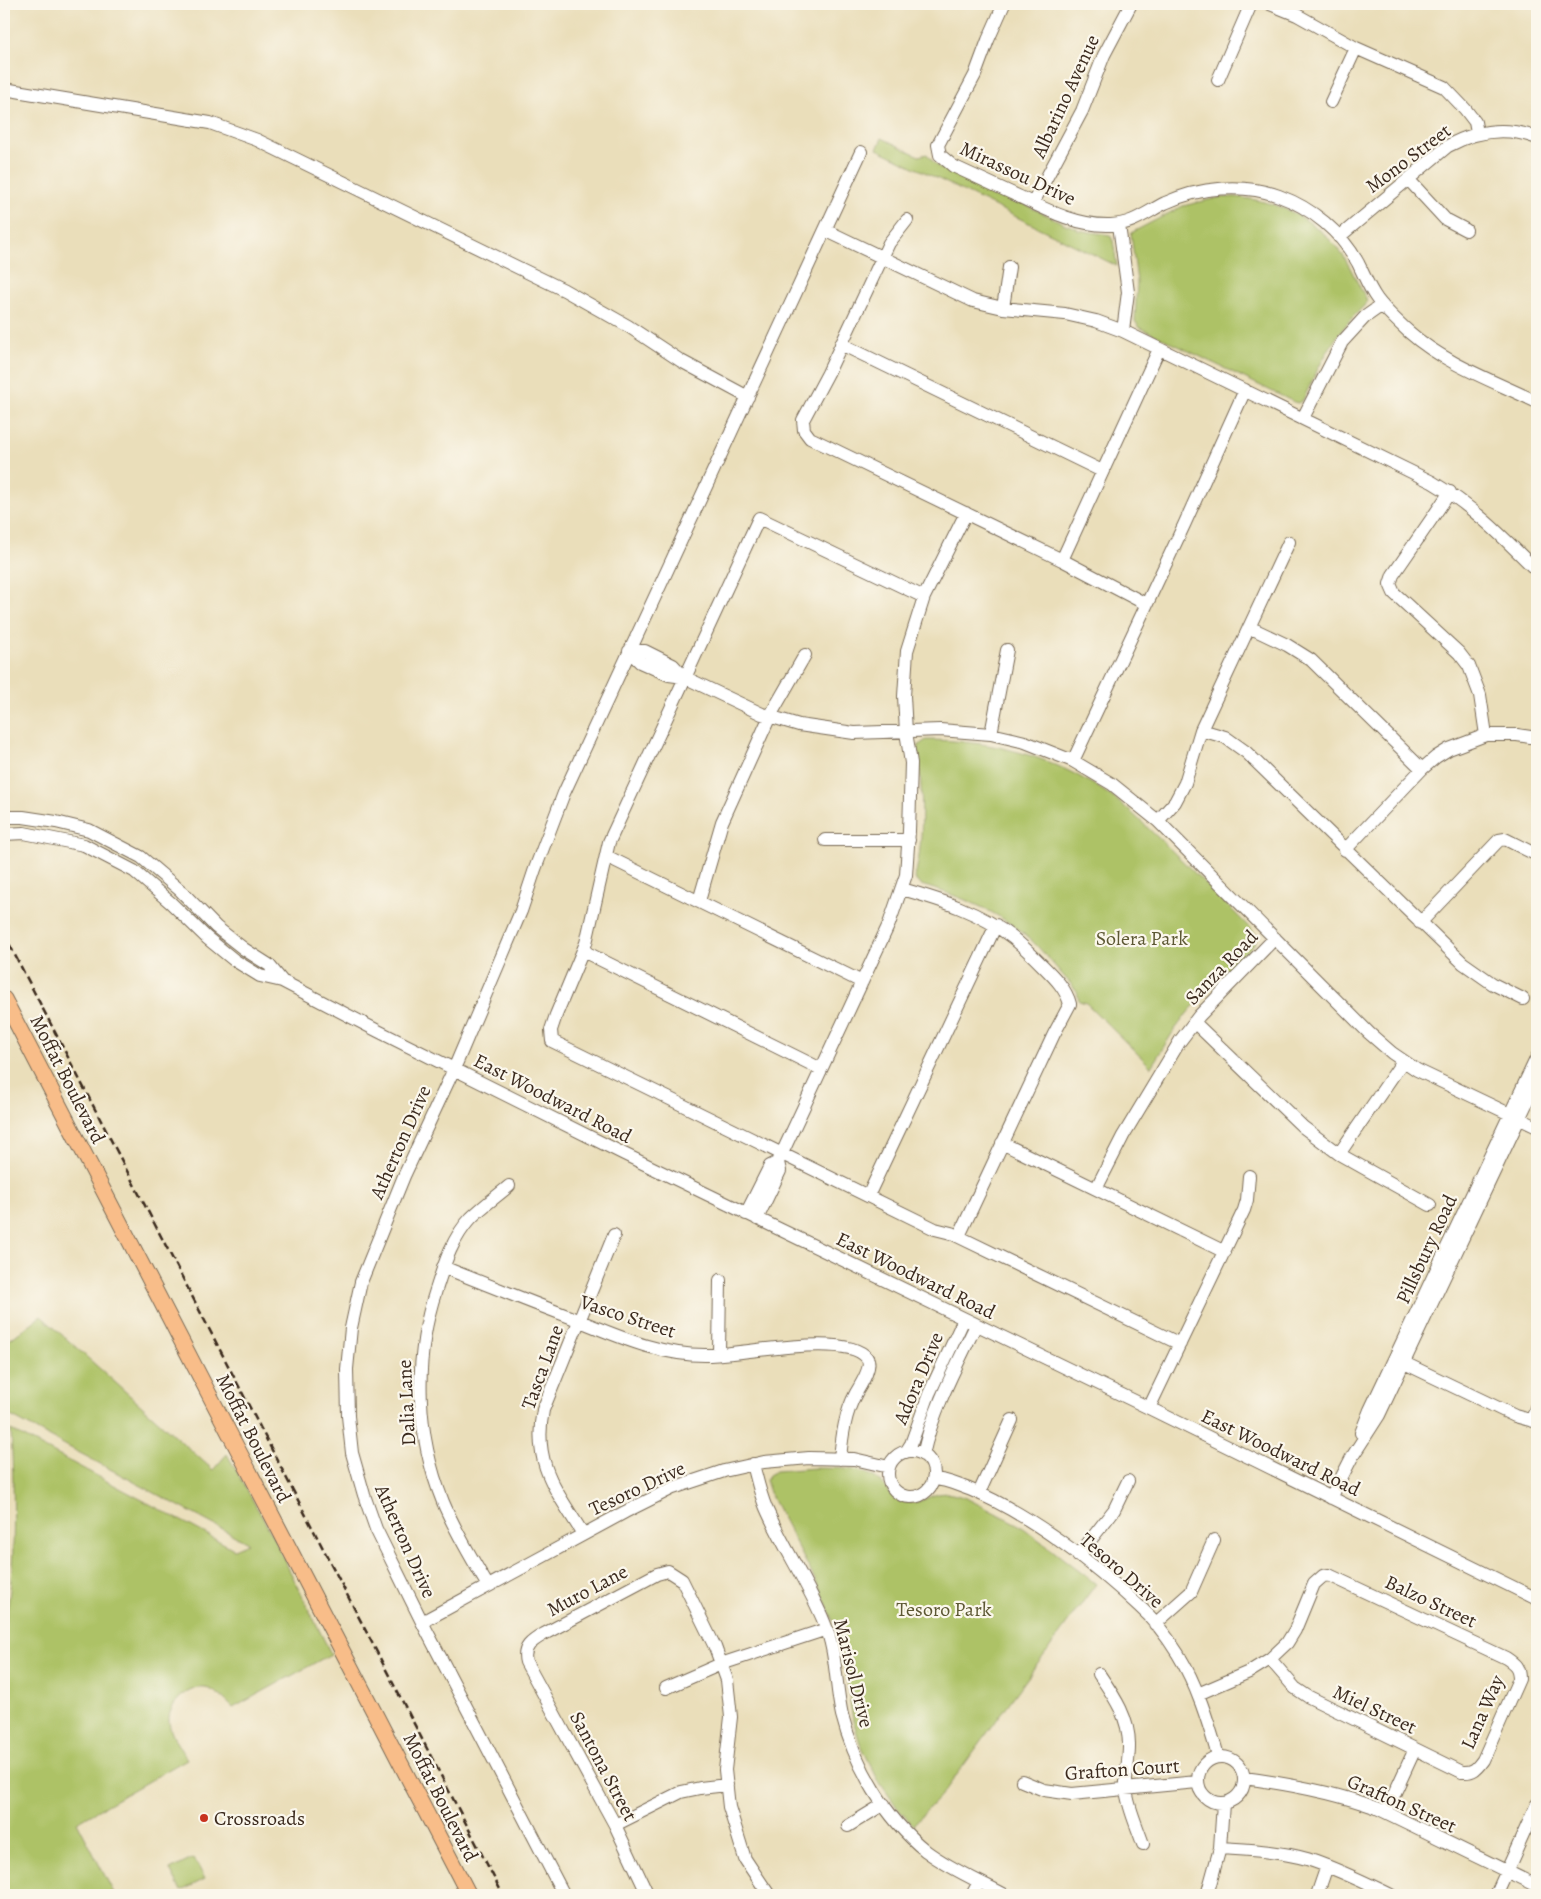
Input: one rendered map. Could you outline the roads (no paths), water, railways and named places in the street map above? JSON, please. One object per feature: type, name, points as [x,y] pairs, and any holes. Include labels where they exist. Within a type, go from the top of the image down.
[{"type":"main road","name":"Moffat Boulevard","points":[[4,999],[469,1895]]},
{"type":"street","name":"Mirassou Drive","points":[[1004,4],[975,74],[940,139],[940,156],[953,166],[1055,214],[1079,222],[1100,225],[1119,224],[1139,219],[1163,204],[1213,189],[1230,187],[1264,191],[1280,196],[1313,214],[1339,237],[1357,262],[1382,305],[1408,332],[1434,352],[1537,402]]},
{"type":"street","name":"Albarino Avenue","points":[[1033,204],[1082,111],[1104,55],[1131,4]]},
{"type":"street","points":[[1218,80],[1251,4]]},
{"type":"street","points":[[1270,4],[1297,15],[1356,48],[1444,87],[1470,115],[1475,122],[1477,133]]},
{"type":"street","points":[[1331,102],[1356,48]]},
{"type":"street","points":[[4,89],[210,123],[258,140],[564,290],[628,326],[681,361],[748,397]]},
{"type":"street","name":"Mono Street","points":[[1339,237],[1448,146],[1461,138],[1491,130],[1509,131],[1537,138]]},
{"type":"street","name":"Atherton Drive","points":[[564,1895],[422,1622],[376,1529],[352,1453],[348,1416],[347,1368],[351,1328],[361,1282],[404,1176],[454,1069],[522,911],[535,869],[564,793],[861,152]]},
{"type":"street","points":[[1408,179],[1445,218],[1466,230]]},
{"type":"street","points":[[907,220],[889,243],[882,257],[842,344],[803,420],[804,430],[810,438],[1062,560],[1146,604]]},
{"type":"street","points":[[1119,224],[1128,292],[1123,331]]},
{"type":"street","points":[[825,230],[973,301],[1003,308],[1065,314],[1096,321],[1123,331],[1450,492],[1490,524],[1537,571]]},
{"type":"street","points":[[1003,308],[1009,267]]},
{"type":"street","points":[[1303,418],[1342,342],[1366,317],[1382,305]]},
{"type":"street","points":[[842,344],[1102,471]]},
{"type":"street","points":[[1062,560],[1160,349]]},
{"type":"street","points":[[1072,760],[1246,390]]},
{"type":"street","points":[[1450,492],[1393,575],[1390,584],[1394,593],[1459,653],[1469,666],[1480,695],[1486,735]]},
{"type":"street","points":[[752,1216],[780,1171],[779,1158],[889,924],[902,889],[906,875],[909,840],[910,763],[904,696],[907,651],[924,597],[966,513]]},
{"type":"street","points":[[924,597],[759,518],[609,842],[586,943],[556,1015],[551,1030],[552,1041],[779,1158],[868,1196],[935,1228],[958,1236],[1180,1344]]},
{"type":"street","points":[[1158,821],[1175,802],[1185,783],[1201,730],[1289,542]]},
{"type":"street","points":[[1249,627],[1287,645],[1311,660],[1422,769]]},
{"type":"street","points":[[991,734],[1007,650]]},
{"type":"street","points":[[629,651],[645,651],[673,665],[684,677],[770,716],[799,725],[854,733],[940,730],[991,734],[1025,742],[1072,760],[1112,784],[1158,821],[1369,1033],[1404,1061],[1537,1126]]},
{"type":"street","points":[[699,901],[722,822],[770,716],[805,655]]},
{"type":"street","points":[[1201,730],[1225,737],[1246,752],[1462,962],[1493,984],[1523,999]]},
{"type":"street","points":[[1345,850],[1436,756],[1486,735],[1517,735],[1537,738]]},
{"type":"street","name":"East Woodward Road","points":[[4,817],[24,817],[89,830],[141,857],[181,891],[216,927],[244,949],[269,965],[282,981]]},
{"type":"street","name":"East Woodward Road","points":[[4,834],[24,833],[84,844],[134,871],[207,938],[234,960],[260,976],[282,981],[454,1069],[752,1216],[1150,1408],[1537,1599]]},
{"type":"street","points":[[1420,922],[1499,840],[1506,839],[1537,856]]},
{"type":"street","points":[[826,840],[909,840]]},
{"type":"street","points":[[606,856],[862,982]]},
{"type":"street","points":[[902,889],[951,903],[996,925],[1024,948],[1052,976],[1068,994],[1070,1004],[958,1236]]},
{"type":"street","points":[[868,1196],[996,925]]},
{"type":"street","name":"Sanza Road","points":[[1096,1189],[1123,1136],[1180,1041],[1194,1022],[1275,938]]},
{"type":"street","points":[[583,950],[821,1069]]},
{"type":"street","points":[[1194,1022],[1303,1128],[1339,1154],[1430,1205]]},
{"type":"street","name":"Pillsbury Road","points":[[1331,1498],[1352,1457],[1379,1415],[1400,1360],[1515,1116],[1537,1058]]},
{"type":"street","points":[[1339,1154],[1404,1061]]},
{"type":"street","name":"Pillsbury Road","points":[[1515,1116],[1537,1081]]},
{"type":"street","points":[[1002,1143],[1225,1252]]},
{"type":"street","points":[[1150,1408],[1244,1210],[1247,1200],[1249,1176]]},
{"type":"street","name":"Dalia Lane","points":[[488,1586],[460,1537],[443,1502],[429,1461],[423,1430],[420,1378],[422,1344],[430,1308],[452,1246],[470,1219],[509,1186]]},
{"type":"street","name":"Tasca Lane","points":[[583,1534],[543,1463],[540,1426],[544,1410],[614,1235]]},
{"type":"street","name":"Vasco Street","points":[[443,1268],[625,1339],[663,1351],[708,1356],[779,1347],[840,1346],[854,1349],[867,1358],[869,1362],[866,1374],[852,1399],[842,1431],[840,1459]]},
{"type":"street","points":[[719,1354],[720,1280]]},
{"type":"street","name":"Adora Drive","points":[[906,1452],[924,1406],[970,1322]]},
{"type":"street","name":"Adora Drive","points":[[922,1455],[970,1322]]},
{"type":"street","points":[[1400,1360],[1516,1416],[1535,1421],[1537,1405]]},
{"type":"street","points":[[979,1494],[1012,1420]]},
{"type":"street","points":[[906,1452],[917,1452],[922,1455],[932,1465],[933,1479],[931,1486],[920,1496],[905,1497],[892,1489],[887,1475],[888,1468],[895,1457],[906,1452]]},
{"type":"street","name":"Tesoro Drive","points":[[422,1622],[583,1534],[673,1488],[724,1471],[753,1464],[808,1458],[854,1459],[888,1468]]},
{"type":"street","name":"Marisol Drive","points":[[753,1464],[766,1507],[826,1629],[835,1662],[842,1715],[859,1763],[898,1824],[926,1851],[950,1867],[1005,1895]]},
{"type":"street","name":"Tesoro Drive","points":[[933,1479],[944,1479],[1010,1508],[1078,1556],[1142,1608],[1178,1655],[1204,1707],[1218,1756]]},
{"type":"street","points":[[1078,1556],[1114,1510],[1128,1482]]},
{"type":"street","points":[[1155,1624],[1191,1592],[1214,1540]]},
{"type":"street","name":"Muro Lane","points":[[524,1656],[528,1645],[544,1634],[658,1574],[668,1571],[682,1580],[715,1647],[721,1664]]},
{"type":"street","name":"Balzo Street","points":[[1270,1659],[1287,1643],[1309,1600],[1314,1584],[1323,1576],[1329,1575],[1506,1658],[1519,1670]]},
{"type":"street","points":[[666,1688],[721,1664],[826,1629]]},
{"type":"street","name":"Santona Street","points":[[524,1656],[615,1825],[648,1895]]},
{"type":"street","points":[[1198,1694],[1249,1672],[1270,1659]]},
{"type":"street","name":"Miel Street","points":[[1270,1659],[1295,1688],[1307,1696],[1462,1772],[1470,1773],[1476,1769]]},
{"type":"street","points":[[721,1664],[727,1680],[731,1717],[725,1770],[729,1808],[745,1859],[769,1895]]},
{"type":"street","name":"Lana Way","points":[[1476,1769],[1483,1760],[1519,1679],[1519,1670]]},
{"type":"street","points":[[1099,1674],[1114,1696],[1126,1724],[1129,1745],[1126,1789],[1128,1803],[1143,1844]]},
{"type":"street","points":[[1386,1812],[1415,1748]]},
{"type":"street","points":[[1218,1756],[1226,1757],[1236,1762],[1242,1770],[1244,1778],[1243,1787],[1239,1795],[1231,1801],[1223,1803],[1205,1798],[1197,1782],[1198,1772],[1202,1765],[1218,1756]]},
{"type":"street","name":"Grafton Street","points":[[1244,1778],[1324,1791],[1354,1799],[1386,1812],[1537,1886]]},
{"type":"street","name":"Grafton Court","points":[[1022,1781],[1044,1790],[1072,1794],[1197,1782]]},
{"type":"street","points":[[615,1825],[681,1792],[726,1784]]},
{"type":"street","points":[[1207,1895],[1220,1848],[1223,1803]]},
{"type":"street","points":[[848,1826],[884,1804]]},
{"type":"street","points":[[1496,1895],[1537,1804]]},
{"type":"street","points":[[1220,1848],[1256,1850],[1305,1858],[1391,1895]]},
{"type":"street","points":[[1317,1895],[1327,1866]]},
{"type":"street","points":[[972,1895],[979,1882]]},
{"type":"railway","points":[[4,934],[503,1895]]},
{"type":"place","name":"Crossroads","points":[[204,1818]]},
{"type":"park label","name":"Solera Park","points":[[1142,938]]},
{"type":"park label","name":"Tesoro Park","points":[[944,1609]]}]
